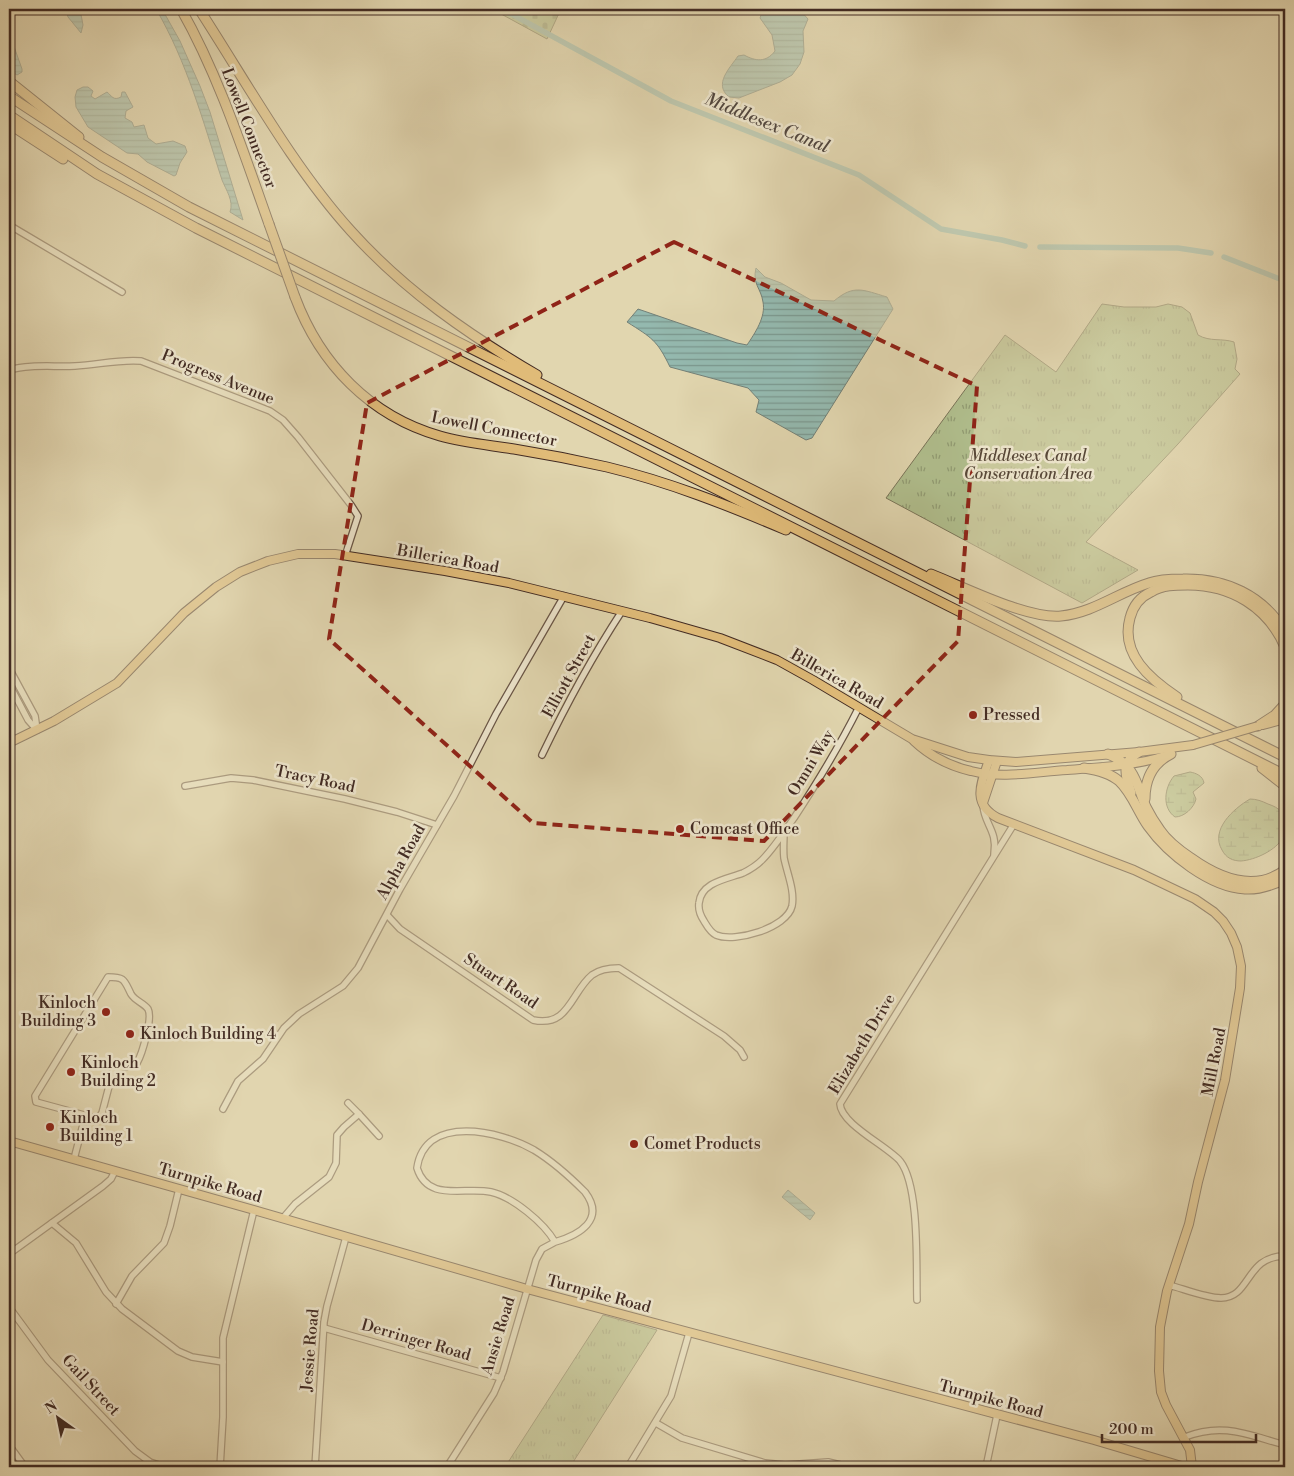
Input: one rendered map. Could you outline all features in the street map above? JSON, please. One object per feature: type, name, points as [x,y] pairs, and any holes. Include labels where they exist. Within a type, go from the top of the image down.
[{"type":"highway","name":"Lowell Connector","points":[[181,9],[221,93],[295,297],[314,338],[340,374],[372,402],[407,424],[452,439],[558,456],[650,478],[724,504],[862,562]]},
{"type":"highway","points":[[200,9],[304,172],[338,216],[363,244],[403,282],[453,322],[597,412]]},
{"type":"highway","points":[[9,81],[70,128],[102,156]]},
{"type":"highway","points":[[9,96],[102,156],[189,207],[1285,757]]},
{"type":"highway","points":[[9,115],[66,154],[130,193]]},
{"type":"highway","points":[[9,124],[71,163],[196,228],[1285,774]]},
{"type":"highway","points":[[863,546],[1005,604],[1047,615],[1060,616],[1086,611],[1154,581],[1186,579],[1218,582],[1240,589],[1257,599],[1274,616],[1285,632]]},
{"type":"highway","points":[[1204,716],[1159,685],[1142,669],[1134,656],[1128,642],[1128,626],[1132,612],[1140,599],[1158,588],[1171,586],[1200,586],[1227,591],[1247,601],[1262,612],[1275,627],[1285,647]]},
{"type":"highway","points":[[1258,726],[1275,715],[1285,704]]},
{"type":"highway","points":[[1228,746],[1285,786]]},
{"type":"highway","points":[[1134,802],[1128,783],[1126,764],[1129,758],[1139,752]]},
{"type":"highway","points":[[1108,754],[1126,764],[1135,778],[1146,807],[1162,833],[1173,845],[1198,864],[1235,881],[1268,880],[1285,870]]},
{"type":"highway","points":[[1146,807],[1146,790],[1153,769],[1158,762],[1171,754]]},
{"type":"highway","points":[[1084,768],[1096,770],[1113,777],[1124,786],[1148,825],[1162,843],[1182,861],[1206,876],[1231,886],[1245,889],[1266,887],[1285,879]]},
{"type":"main road","name":"Billerica Road","points":[[9,743],[37,730],[103,693],[117,683],[184,613],[216,587],[240,572],[268,561],[298,554],[345,556],[509,583],[622,611],[735,643],[777,660],[912,739],[926,751],[941,760],[969,771],[988,774],[1012,774],[1147,761],[1193,745],[1285,719]]},
{"type":"main road","name":"Billerica Road","points":[[912,739],[950,752],[993,761],[1016,762],[1139,752],[1193,745]]},
{"type":"main road","points":[[983,803],[979,793],[993,761]]},
{"type":"main road","name":"Mill Road","points":[[983,803],[994,816],[1134,870],[1195,899],[1219,917],[1227,926],[1235,942],[1240,960],[1241,978],[1228,1065],[1189,1224],[1163,1306],[1160,1327],[1159,1365],[1161,1388],[1166,1405],[1191,1452],[1192,1467]]},
{"type":"main road","name":"Turnpike Road","points":[[9,1141],[527,1289],[1185,1467]]},
{"type":"street","points":[[9,224],[122,292]]},
{"type":"street","name":"Progress Avenue","points":[[9,370],[25,367],[75,366],[128,360],[141,361],[221,390],[270,411],[283,420],[298,436],[358,516],[345,556]]},
{"type":"street","name":"Alpha Road","points":[[223,1109],[238,1081],[259,1063],[284,1028],[299,1014],[343,986],[358,968],[496,714],[564,596]]},
{"type":"street","name":"Elliott Street","points":[[542,755],[561,716],[601,644],[622,611]]},
{"type":"street","points":[[9,668],[35,716],[37,730]]},
{"type":"street","points":[[9,684],[28,720],[37,730]]},
{"type":"street","name":"Omni Way","points":[[784,831],[784,858],[792,898],[792,907],[789,914],[766,929],[753,934],[728,937],[717,936],[710,931],[699,914],[699,902],[704,892],[715,882],[744,872],[761,861],[810,793],[859,707]]},
{"type":"street","name":"Tracy Road","points":[[185,786],[230,778],[253,780],[353,801],[397,812],[437,825]]},
{"type":"street","points":[[983,803],[984,813],[994,833],[993,857]]},
{"type":"street","name":"Elizabeth Drive","points":[[917,1300],[914,1199],[907,1173],[895,1156],[848,1120],[841,1110],[840,1104],[1014,824]]},
{"type":"street","name":"Stuart Road","points":[[387,915],[400,930],[533,1020],[542,1022],[559,1016],[568,1008],[592,975],[600,971],[619,968],[724,1036],[740,1050],[744,1057]]},
{"type":"street","points":[[108,977],[119,977],[127,983],[137,1002],[147,1007],[150,1015],[141,1056],[138,1063],[113,1071],[102,1113],[99,1117],[85,1117],[84,1115],[39,1103],[35,1101],[35,1096],[108,977]]},
{"type":"street","points":[[348,1103],[379,1136]]},
{"type":"street","points":[[283,1218],[292,1206],[329,1177],[337,1162],[337,1135],[359,1114]]},
{"type":"street","points":[[74,1159],[85,1117]]},
{"type":"street","points":[[460,1131],[515,1142],[544,1157],[585,1192],[592,1207],[590,1220],[582,1231],[555,1242],[546,1229],[516,1204],[503,1197],[487,1192],[444,1190],[429,1186],[416,1168],[424,1147],[430,1141],[446,1134],[460,1131]]},
{"type":"street","points":[[9,1254],[107,1183],[116,1171]]},
{"type":"street","points":[[116,1304],[132,1276],[164,1243],[169,1232],[179,1189]]},
{"type":"street","points":[[220,1467],[223,1417],[223,1338],[254,1210]]},
{"type":"street","points":[[52,1223],[80,1247],[101,1286],[116,1304],[178,1352],[192,1357],[223,1362]]},
{"type":"street","name":"Jessie Road","points":[[315,1467],[324,1328],[327,1306],[346,1237]]},
{"type":"street","name":"Ansie Road","points":[[447,1467],[494,1393],[501,1378],[539,1254],[546,1246],[555,1242]]},
{"type":"street","points":[[1169,1285],[1215,1297],[1227,1297],[1240,1290],[1264,1260],[1285,1256]]},
{"type":"street","name":"Gail Street","points":[[9,1307],[48,1360],[135,1451],[150,1462],[165,1467]]},
{"type":"street","name":"Derringer Road","points":[[324,1328],[501,1378]]},
{"type":"street","points":[[628,1467],[671,1396],[689,1333]]},
{"type":"street","points":[[986,1467],[998,1415]]},
{"type":"street","points":[[656,1422],[682,1438],[754,1460],[779,1465],[828,1462],[850,1467]]},
{"type":"street","points":[[1185,1438],[1208,1430],[1224,1430],[1285,1445]]},
{"type":"street","points":[[9,1445],[25,1467]]},
{"type":"street","points":[[753,1467],[754,1460]]},
{"type":"highlighted area","points":[[674,242],[977,386],[958,641],[764,841],[533,823],[329,639],[367,403]]},
{"type":"green space","points":[[492,9],[561,9],[547,39]]},
{"type":"green space","name":"Middlesex Canal Conservation Area","points":[[1102,304],[1124,307],[1156,307],[1168,304],[1182,307],[1190,313],[1198,335],[1234,342],[1237,359],[1235,369],[1240,374],[1178,444],[1086,542],[1138,570],[1082,603],[886,498],[1005,335],[1056,372]]},
{"type":"green space","points":[[1190,772],[1199,775],[1204,783],[1193,792],[1196,799],[1191,809],[1185,814],[1175,817],[1166,803],[1168,786],[1174,776]]},
{"type":"green space","points":[[1250,799],[1264,802],[1281,811],[1284,817],[1283,837],[1276,846],[1265,854],[1247,860],[1235,860],[1224,853],[1219,842],[1219,835],[1225,821],[1231,814]]},
{"type":"green space","points":[[603,1315],[657,1330],[570,1467],[505,1467]]},
{"type":"water","points":[[9,9],[12,9],[11,38],[22,69],[22,72],[17,75],[9,70]]},
{"type":"water","points":[[65,9],[80,9],[83,25],[81,33],[68,17]]},
{"type":"water","points":[[156,9],[162,9],[180,41],[200,86],[210,112],[243,220],[230,212],[230,200],[193,92],[177,50]]},
{"type":"water","points":[[763,9],[799,9],[808,19],[803,31],[804,52],[800,64],[792,75],[780,82],[739,98],[729,97],[724,92],[724,76],[738,56],[744,55],[760,60],[768,58],[775,51],[772,35],[760,18]]},
{"type":"water","points":[[88,87],[93,91],[91,96],[95,99],[107,92],[113,98],[118,98],[121,97],[122,92],[125,92],[133,107],[126,111],[125,118],[132,122],[134,127],[144,125],[148,138],[156,144],[173,141],[185,146],[187,152],[180,163],[176,175],[174,176],[147,162],[138,154],[127,153],[88,127],[76,107],[75,97],[77,90]]},
{"type":"water","points":[[756,268],[765,277],[781,283],[811,300],[834,301],[847,292],[859,290],[887,297],[893,309],[812,438],[806,440],[756,412],[759,400],[748,388],[670,367],[653,340],[627,322],[638,309],[747,345],[759,325],[764,308],[755,278]]},
{"type":"water","points":[[788,1190],[815,1213],[810,1220],[782,1197]]},
{"type":"waterway","name":"Middlesex Canal","points":[[504,10],[671,101],[859,175],[941,229],[1025,246]]},
{"type":"waterway","name":"Middlesex Canal","points":[[1040,247],[1178,248],[1211,253]]},
{"type":"waterway","name":"Middlesex Canal","points":[[1224,257],[1285,281]]},
{"type":"place","name":"Pressed","points":[[973,715]]},
{"type":"place","name":"Comcast Office","points":[[680,829]]},
{"type":"place","name":"Kinloch Building 3","points":[[106,1012]]},
{"type":"place","name":"Kinloch Building 4","points":[[130,1034]]},
{"type":"place","name":"Kinloch Building 2","points":[[71,1072]]},
{"type":"place","name":"Kinloch Building 1","points":[[50,1127]]},
{"type":"place","name":"Comet Products","points":[[634,1144]]}]
